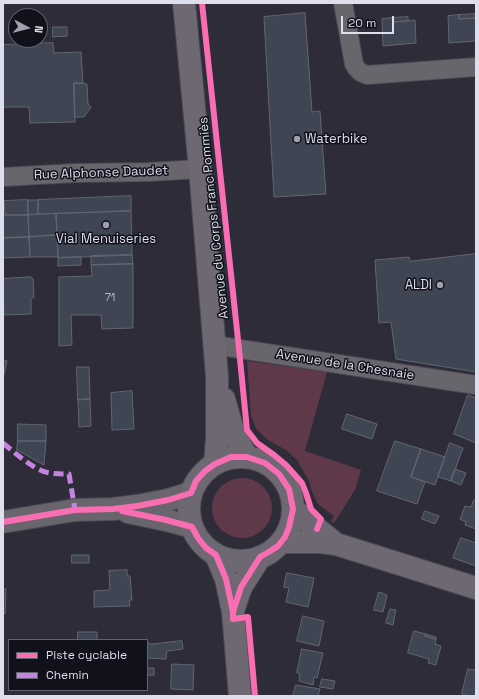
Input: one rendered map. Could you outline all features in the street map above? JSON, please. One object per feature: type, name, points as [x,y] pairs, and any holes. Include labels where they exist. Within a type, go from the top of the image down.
[{"type":"main road","name":"Avenue du Corps Franc Pommiès","points":[[184,3],[200,169],[217,376],[215,464]]},
{"type":"main road","name":"Avenue du Corps Franc Pommiès","points":[[217,376],[234,434],[246,457]]},
{"type":"main road","points":[[246,457],[266,463],[279,474],[289,489],[293,510],[285,537],[272,550],[254,559],[241,561],[228,560],[216,555],[206,548],[198,538],[192,527],[189,501],[196,481],[204,471],[215,464],[231,458],[246,457]]},
{"type":"main road","points":[[293,510],[336,544]]},
{"type":"main road","points":[[281,542],[320,542],[336,544],[476,588]]},
{"type":"main road","points":[[216,555],[226,579],[233,612],[240,696]]},
{"type":"main road","points":[[233,612],[241,587],[260,557]]},
{"type":"street","points":[[343,3],[354,64],[357,70],[361,73],[367,75],[476,67]]},
{"type":"street","name":"Rue Alphonse Daudet","points":[[3,177],[200,169]]},
{"type":"street","name":"Avenue de la Chesnaie","points":[[214,346],[476,385]]},
{"type":"street","points":[[3,522],[75,510],[113,509],[137,506],[168,500],[191,493]]},
{"type":"street","points":[[113,509],[192,527]]},
{"type":"shaded area","points":[[247,361],[327,372],[305,451],[361,470],[355,490],[334,523],[331,522],[334,516],[318,504],[312,492],[309,481],[297,460],[286,450],[268,440],[256,429],[251,415]]},
{"type":"shaded area","points":[[242,478],[258,483],[263,487],[267,492],[272,508],[267,524],[263,529],[258,533],[242,538],[226,533],[221,529],[217,524],[212,508],[217,492],[221,487],[226,483]]},
{"type":"building","points":[[305,13],[312,112],[320,111],[326,194],[274,197],[264,17]]},
{"type":"building","points":[[475,14],[475,18],[459,19],[459,15]]},
{"type":"building","points":[[459,15],[459,19],[476,18],[476,41],[449,43],[448,16]]},
{"type":"building","points":[[408,17],[408,21],[393,22],[392,18]]},
{"type":"building","points":[[392,18],[393,22],[415,20],[416,43],[383,46],[382,19]]},
{"type":"building","points":[[53,27],[67,27],[67,36],[53,37]]},
{"type":"building","points":[[48,43],[53,43],[54,53],[81,52],[83,83],[74,83],[75,122],[30,123],[29,107],[3,107],[3,45],[8,45],[8,48],[48,48]]},
{"type":"building","points":[[74,83],[87,84],[88,104],[91,107],[84,117],[75,117]]},
{"type":"building","points":[[131,196],[131,211],[38,214],[38,200]]},
{"type":"building","points":[[28,200],[28,215],[5,215],[4,201]]},
{"type":"building","points":[[28,200],[38,200],[38,214],[28,215]]},
{"type":"building","points":[[131,211],[132,255],[58,258],[56,214]]},
{"type":"building","points":[[56,214],[57,235],[29,237],[28,215]]},
{"type":"building","points":[[3,215],[28,215],[29,237],[3,238]]},
{"type":"building","points":[[57,235],[58,257],[30,257],[29,237]]},
{"type":"building","points":[[29,237],[30,257],[3,258],[3,238]]},
{"type":"building","points":[[476,254],[476,372],[396,359],[391,322],[379,323],[375,260],[409,257],[410,261]]},
{"type":"building","points":[[132,255],[133,264],[91,265],[91,256]]},
{"type":"building","points":[[81,257],[81,265],[58,266],[58,258]]},
{"type":"building","points":[[133,264],[133,328],[102,329],[101,315],[71,315],[72,345],[59,346],[59,277],[92,276],[91,265]]},
{"type":"building","points":[[31,277],[33,279],[34,297],[31,299],[31,314],[4,315],[3,279]]},
{"type":"building","points":[[3,360],[7,361],[3,379]]},
{"type":"building","points":[[77,367],[89,367],[90,399],[78,400]]},
{"type":"building","points":[[132,391],[134,429],[112,430],[111,393]]},
{"type":"building","points":[[468,395],[476,398],[476,443],[454,434]]},
{"type":"building","points":[[90,399],[91,426],[79,427],[78,400]]},
{"type":"building","points":[[347,414],[377,424],[372,439],[342,429]]},
{"type":"building","points":[[18,424],[46,425],[46,441],[18,441]]},
{"type":"building","points":[[18,441],[46,441],[44,465],[17,450]]},
{"type":"building","points":[[395,441],[421,449],[411,477],[425,482],[417,504],[377,491]]},
{"type":"building","points":[[450,443],[463,448],[451,481],[438,477]]},
{"type":"building","points":[[421,449],[445,457],[435,485],[411,477]]},
{"type":"building","points":[[455,469],[466,473],[461,485],[451,481]]},
{"type":"building","points":[[474,500],[476,500],[476,529],[465,525],[466,522],[460,519],[465,506],[471,507]]},
{"type":"building","points":[[425,511],[439,516],[435,524],[422,519]]},
{"type":"building","points":[[461,538],[476,543],[476,566],[453,558]]},
{"type":"building","points":[[72,555],[89,555],[89,563],[72,563]]},
{"type":"building","points":[[127,570],[127,576],[130,576],[132,600],[129,600],[130,606],[94,607],[94,591],[110,590],[109,571]]},
{"type":"building","points":[[287,573],[314,578],[308,607],[286,602],[289,588],[284,587]]},
{"type":"building","points":[[3,589],[6,589],[5,614],[3,614]]},
{"type":"building","points":[[379,592],[387,595],[383,612],[374,610]]},
{"type":"building","points":[[390,609],[396,610],[393,625],[386,623]]},
{"type":"building","points":[[303,616],[324,621],[319,646],[297,641]]},
{"type":"building","points":[[414,631],[426,634],[425,636],[436,639],[435,644],[441,646],[436,665],[428,663],[429,659],[408,653]]},
{"type":"building","points":[[78,632],[97,632],[97,639],[78,639]]},
{"type":"building","points":[[426,634],[436,637],[436,639],[425,636]]},
{"type":"building","points":[[182,641],[183,649],[167,651],[166,659],[148,658],[148,643]]},
{"type":"building","points":[[302,649],[323,653],[317,678],[314,677],[313,685],[299,681],[300,674],[297,673]]},
{"type":"building","points":[[172,664],[194,665],[193,690],[171,689]]},
{"type":"building","points":[[148,668],[154,668],[154,675],[148,675]]},
{"type":"building","points":[[468,669],[476,670],[476,696],[462,694]]},
{"type":"building","points":[[322,679],[335,681],[333,689],[320,687]]},
{"type":"building","points":[[296,685],[320,689],[318,696],[293,696]]},
{"type":"marked path","points":[[3,443],[25,461],[40,470],[50,473],[69,474],[75,510]]},
{"type":"cycle path","points":[[202,3],[247,430],[257,443],[286,465],[302,483],[311,509],[321,519],[317,529]]},
{"type":"cycle path","points":[[3,522],[75,510],[113,509],[168,500],[191,493],[196,481],[205,471],[215,464],[231,457],[247,457],[265,463],[279,474],[289,489],[293,509],[285,537],[278,546],[260,557],[241,587],[233,612]]},
{"type":"cycle path","points":[[122,511],[192,527],[206,548],[216,555],[226,579],[233,612],[233,619],[248,617],[255,696]]},
{"type":"place","name":"Waterbike","points":[[297,139]]},
{"type":"place","name":"Vial Menuiseries","points":[[106,225]]},
{"type":"place","name":"ALDI","points":[[440,285]]}]
